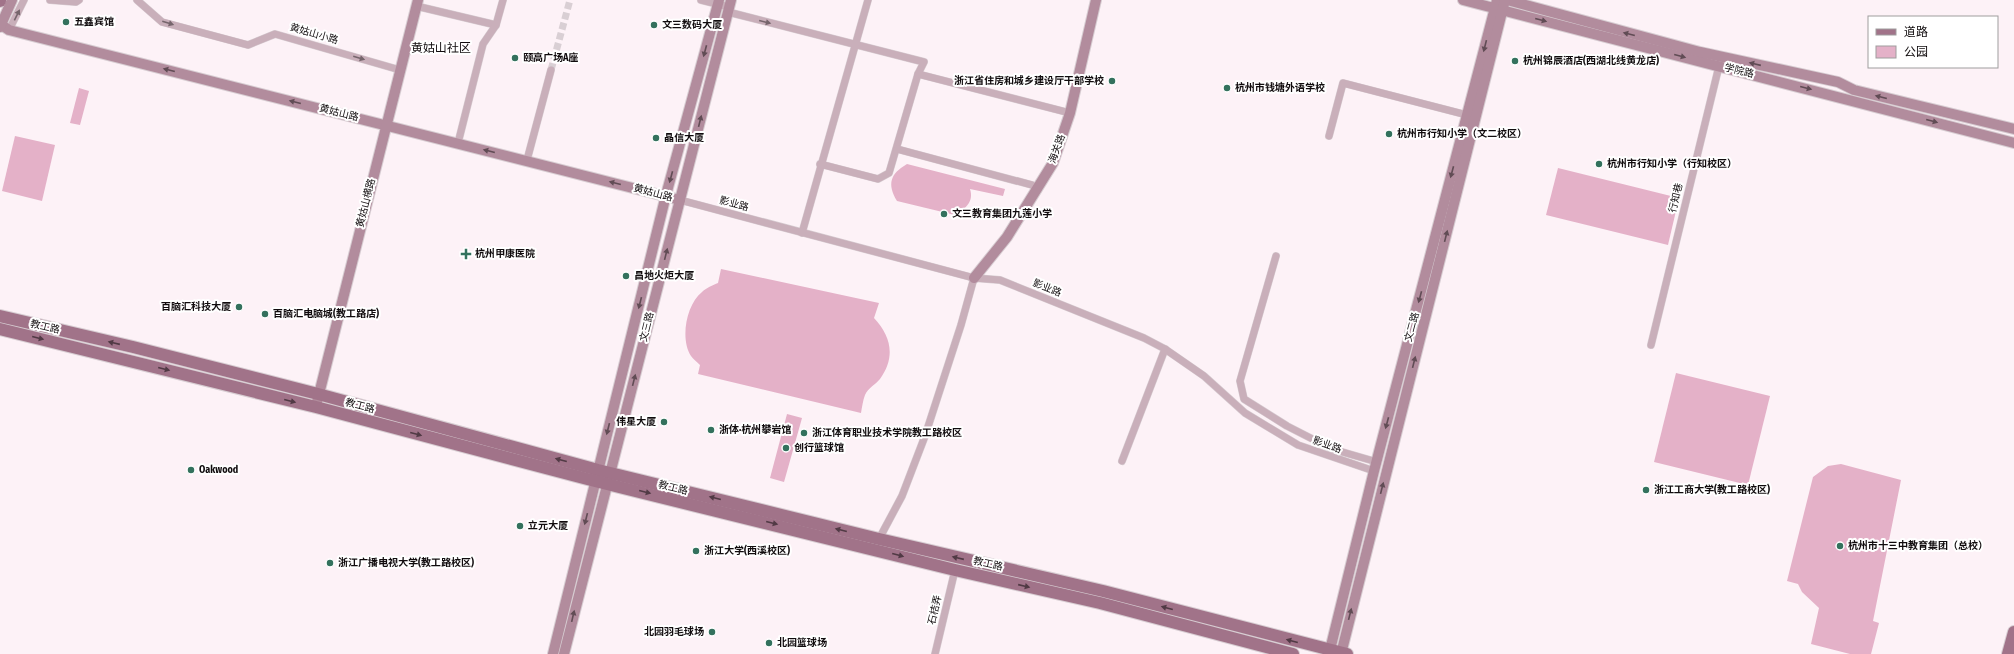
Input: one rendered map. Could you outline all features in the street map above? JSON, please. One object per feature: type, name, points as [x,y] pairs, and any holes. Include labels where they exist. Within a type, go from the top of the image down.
[{"type":"main road","points":[[3,26],[12,0]]},
{"type":"main road","name":"海关路","points":[[974,278],[1007,237],[1038,190],[1053,163],[1070,113],[1096,0]]},
{"type":"main road","name":"学院路","points":[[1463,0],[1501,4],[1595,25],[2014,143]]},
{"type":"main road","name":"文三路","points":[[553,654],[666,196],[718,2]]},
{"type":"main road","name":"黄姑山横路","points":[[316,407],[318,394],[417,3]]},
{"type":"main road","name":"文二路","points":[[1338,653],[1376,467],[1467,115],[1501,4]]},
{"type":"main road","name":"文二路","points":[[1338,653],[1501,4]]},
{"type":"main road","name":"文三路","points":[[564,654],[729,6]]},
{"type":"main road","name":"黄姑山路","points":[[3,26],[680,200]]},
{"type":"main road","name":"学院路","points":[[1720,61],[1838,82],[1854,90],[2014,129]]},
{"type":"main road","name":"教工路","points":[[0,316],[133,347],[318,394],[597,475]]},
{"type":"main road","name":"教工路","points":[[0,329],[609,478],[955,570],[1100,603],[1293,654]]},
{"type":"main road","name":"教工路","points":[[609,478],[1103,591],[1338,653]]},
{"type":"main road","points":[[2008,654],[2014,632]]},
{"type":"street","points":[[3,26],[24,0]]},
{"type":"street","points":[[50,0],[76,2],[79,0]]},
{"type":"street","name":"黄姑山小路","points":[[137,0],[162,22],[248,45],[275,34],[400,70]]},
{"type":"street","points":[[458,143],[483,44],[496,25],[502,0]]},
{"type":"street","points":[[701,0],[718,2],[856,45],[924,62],[918,74],[889,173],[878,179],[820,164]]},
{"type":"street","points":[[802,233],[820,164],[868,0]]},
{"type":"street","points":[[417,3],[496,25]]},
{"type":"street","name":"行知巷","points":[[1651,345],[1720,61]]},
{"type":"street","points":[[527,160],[551,70]]},
{"type":"street","points":[[918,74],[1070,113]]},
{"type":"street","points":[[1329,136],[1343,83],[1467,115]]},
{"type":"street","points":[[897,149],[1032,185],[1038,190]]},
{"type":"street","name":"影业路","points":[[680,200],[974,278],[1000,280],[1144,338],[1165,348],[1204,376],[1245,413],[1298,445],[1376,467]]},
{"type":"street","points":[[1276,256],[1240,381],[1244,399],[1287,426],[1332,449],[1376,467]]},
{"type":"street","points":[[879,540],[902,496],[925,436],[961,325],[974,278]]},
{"type":"street","points":[[1122,460],[1165,348]]},
{"type":"street","name":"石桔弄","points":[[935,654],[955,570]]},
{"type":"green space","points":[[79,88],[89,91],[80,125],[70,123]]},
{"type":"green space","points":[[15,136],[55,145],[42,201],[2,191]]},
{"type":"green space","points":[[907,164],[1005,189],[1003,196],[970,189],[970,201],[963,210],[955,215],[897,201],[892,189],[892,180],[897,172]]},
{"type":"green space","points":[[1558,168],[1679,198],[1668,245],[1546,215]]},
{"type":"green space","points":[[721,269],[879,303],[874,318],[888,339],[890,355],[885,371],[880,379],[868,390],[865,395],[861,413],[698,374],[700,365],[692,357],[686,341],[686,322],[696,298],[705,289],[718,283]]},
{"type":"green space","points":[[1676,373],[1770,396],[1748,485],[1654,462]]},
{"type":"green space","name":"创行篮球馆","points":[[787,414],[802,418],[784,482],[770,478]]},
{"type":"green space","name":"杭州市十三中教育集团（总校）","points":[[1841,464],[1901,480],[1873,621],[1879,623],[1871,654],[1850,654],[1811,644],[1819,608],[1802,592],[1798,584],[1787,581],[1813,477],[1828,466]]},
{"type":"tunnel","points":[[551,70],[570,0]]},
{"type":"place","name":"五鑫宾馆","points":[[66,22]]},
{"type":"place","name":"文三数码大厦","points":[[654,25]]},
{"type":"place","name":"颐高广场A座","points":[[515,58]]},
{"type":"place","name":"杭州锦辰酒店(西湖北线黄龙店)","points":[[1515,61]]},
{"type":"place","name":"浙江省住房和城乡建设厅干部学校","points":[[1112,81]]},
{"type":"place","name":"杭州市钱塘外语学校","points":[[1227,88]]},
{"type":"place","name":"杭州市行知小学（文二校区）","points":[[1389,134]]},
{"type":"place","name":"晶信大厦","points":[[656,138]]},
{"type":"place","name":"杭州市行知小学（行知校区）","points":[[1599,164]]},
{"type":"place","name":"文三教育集团九莲小学","points":[[944,214]]},
{"type":"place","name":"杭州甲康医院","points":[[466,254]]},
{"type":"place","name":"昌地火炬大厦","points":[[626,276]]},
{"type":"place","name":"百脑汇科技大厦","points":[[239,307]]},
{"type":"place","name":"百脑汇电脑城(教工路店)","points":[[265,314]]},
{"type":"place","name":"伟星大厦","points":[[664,422]]},
{"type":"place","name":"浙体·杭州攀岩馆","points":[[711,430]]},
{"type":"place","name":"浙江体育职业技术学院教工路校区","points":[[804,433]]},
{"type":"place","name":"创行篮球馆","points":[[786,448]]},
{"type":"place","name":"Oakwood","points":[[191,470]]},
{"type":"place","name":"浙江工商大学(教工路校区)","points":[[1646,490]]},
{"type":"place","name":"立元大厦","points":[[520,526]]},
{"type":"place","name":"杭州市十三中教育集团（总校）","points":[[1840,546]]},
{"type":"place","name":"浙江大学(西溪校区)","points":[[696,551]]},
{"type":"place","name":"浙江广播电视大学(教工路校区)","points":[[330,563]]},
{"type":"place","name":"北园羽毛球场","points":[[712,632]]},
{"type":"place","name":"北园篮球场","points":[[769,643]]},
{"type":"district","name":"黄姑山社区","points":[[441,48]]}]
